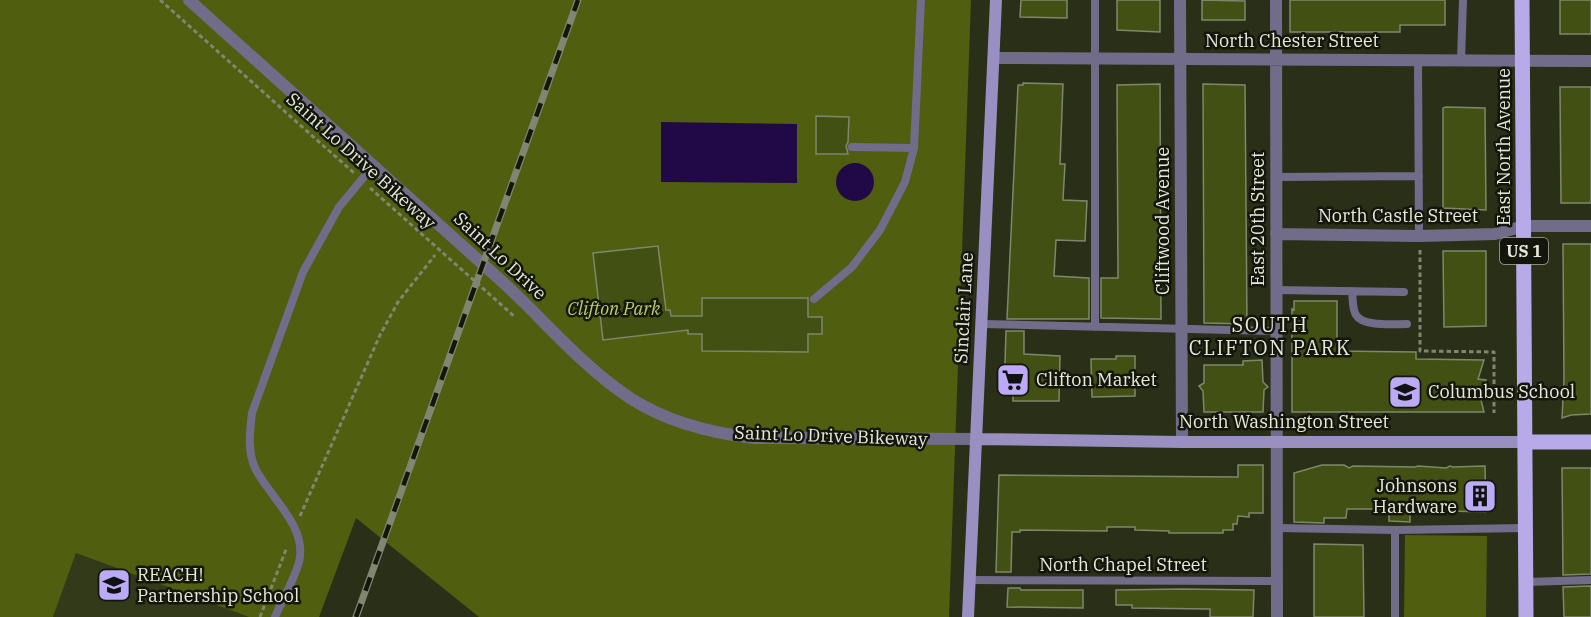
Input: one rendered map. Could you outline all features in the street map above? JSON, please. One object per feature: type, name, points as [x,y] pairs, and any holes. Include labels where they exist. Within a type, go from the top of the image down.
[{"type":"main road","name":"Sinclair Lane","points":[[968,617],[996,0]]},
{"type":"main road","name":"East North Avenue","points":[[1522,0],[1526,617]]},
{"type":"main road","name":"North Washington Street","points":[[976,439],[1182,442],[1591,442]]},
{"type":"street","name":"Saint Lo Drive","points":[[189,0],[498,278],[611,385],[631,399],[689,426],[717,433],[754,438],[976,439]]},
{"type":"street","name":"Cliftwood Avenue","points":[[1180,0],[1182,442]]},
{"type":"street","name":"East 20th Street","points":[[1276,0],[1277,617]]},
{"type":"street","name":"North Chester Street","points":[[994,58],[1591,61]]},
{"type":"street","name":"North Castle Street","points":[[1276,234],[1419,236],[1495,234],[1524,226],[1591,226]]},
{"type":"lane","points":[[814,299],[852,267],[880,230],[905,182],[914,148],[921,0]]},
{"type":"lane","points":[[1095,0],[1095,327]]},
{"type":"lane","points":[[1461,60],[1463,0]]},
{"type":"lane","points":[[1418,60],[1419,236]]},
{"type":"lane","points":[[852,147],[914,148]]},
{"type":"lane","points":[[275,617],[299,561],[299,541],[295,529],[255,467],[250,452],[249,434],[252,413],[303,272],[339,207],[373,166]]},
{"type":"lane","points":[[1276,177],[1419,176]]},
{"type":"lane","points":[[1276,290],[1404,292]]},
{"type":"lane","points":[[1352,291],[1354,314],[1361,321],[1407,324]]},
{"type":"lane","points":[[982,324],[1276,331]]},
{"type":"lane","points":[[1277,528],[1395,530],[1526,528]]},
{"type":"lane","points":[[1395,530],[1395,617]]},
{"type":"lane","name":"North Chapel Street","points":[[970,580],[1277,581]]},
{"type":"lane","points":[[1526,582],[1591,580]]},
{"type":"path","name":"Saint Lo Drive Bikeway","points":[[160,0],[519,320]]},
{"type":"path","points":[[1419,236],[1420,351],[1494,352],[1494,413]]},
{"type":"path","points":[[260,617],[295,529],[380,335],[398,302],[435,255]]},
{"type":"shaded area","points":[[661,122],[797,124],[797,183],[661,182]]},
{"type":"shaded area","points":[[855,163],[869,168],[874,182],[869,196],[855,201],[841,196],[836,182],[841,168]]},
{"type":"shaded area","name":"REACH! Partnership School","points":[[76,553],[249,617],[53,617]]},
{"type":"green space","name":"Clifton Park","points":[[0,0],[971,0],[949,617],[479,617],[356,518],[319,617],[249,617],[76,553],[53,617],[0,617]]},
{"type":"green space","points":[[1405,535],[1487,536],[1486,617],[1404,617]]},
{"type":"building","points":[[1021,0],[1067,0],[1067,18],[1020,17]]},
{"type":"building","points":[[1117,0],[1160,0],[1160,32],[1117,30]]},
{"type":"building","points":[[1202,0],[1245,1],[1245,20],[1202,20]]},
{"type":"building","points":[[1290,0],[1445,0],[1445,25],[1400,25],[1400,32],[1290,32]]},
{"type":"building","points":[[1560,0],[1591,0],[1591,34],[1560,34]]},
{"type":"building","points":[[1023,83],[1063,84],[1060,164],[1065,164],[1063,200],[1087,201],[1085,241],[1056,240],[1054,276],[1089,278],[1089,319],[1007,319],[1018,85],[1023,85]]},
{"type":"building","points":[[1160,84],[1161,319],[1101,318],[1101,278],[1118,278],[1117,85]]},
{"type":"building","points":[[1203,84],[1245,85],[1247,324],[1204,323]]},
{"type":"building","points":[[1560,87],[1591,87],[1591,203],[1561,203]]},
{"type":"building","points":[[1443,108],[1485,108],[1486,210],[1443,208]]},
{"type":"building","points":[[816,116],[849,117],[846,146],[848,154],[816,154]]},
{"type":"building","points":[[1563,244],[1591,244],[1591,414],[1562,418],[1564,380]]},
{"type":"building","points":[[658,246],[666,310],[670,310],[671,316],[702,316],[702,298],[808,298],[808,317],[822,317],[822,334],[808,334],[808,352],[702,351],[702,334],[688,334],[688,330],[603,340],[593,253]]},
{"type":"building","points":[[1443,251],[1486,251],[1486,326],[1444,327]]},
{"type":"building","points":[[1294,301],[1337,301],[1337,351],[1416,352],[1416,359],[1484,360],[1478,379],[1486,380],[1486,392],[1479,392],[1484,412],[1292,412],[1292,309],[1294,310]]},
{"type":"building","points":[[1006,331],[1024,331],[1024,354],[1060,356],[1059,401],[1013,401],[1013,395],[1004,395]]},
{"type":"building","points":[[1116,356],[1135,356],[1135,396],[1092,397],[1091,359],[1116,359]]},
{"type":"building","points":[[1262,360],[1263,382],[1268,387],[1264,390],[1263,412],[1204,412],[1203,391],[1199,386],[1204,383],[1204,365],[1243,365],[1243,361]]},
{"type":"building","points":[[1238,465],[1263,465],[1263,513],[1249,513],[1249,517],[1238,516],[1237,524],[1233,524],[1233,530],[1223,530],[1223,533],[1169,533],[1169,531],[1135,530],[1135,527],[1107,527],[1107,531],[1020,530],[1020,532],[1012,532],[1011,572],[996,572],[999,475],[1238,477]]},
{"type":"building","points":[[1322,465],[1344,465],[1349,468],[1353,466],[1446,468],[1485,466],[1486,512],[1410,510],[1410,522],[1389,521],[1389,509],[1347,509],[1346,518],[1324,518],[1324,523],[1294,522],[1294,473]]},
{"type":"building","points":[[1562,468],[1591,468],[1591,574],[1563,575]]},
{"type":"building","points":[[1314,544],[1363,545],[1364,617],[1314,617]]},
{"type":"building","points":[[1591,586],[1591,617],[1564,617],[1563,587]]},
{"type":"building","points":[[1008,588],[1083,590],[1083,608],[1007,607]]},
{"type":"building","points":[[1116,590],[1254,590],[1253,617],[1210,617],[1210,609],[1132,608],[1132,605],[1116,605]]},
{"type":"railway","points":[[356,617],[578,0]]},
{"type":"place","name":"Clifton Market","points":[[1013,380]]},
{"type":"place","name":"Columbus School","points":[[1405,392]]},
{"type":"place","name":"Johnsons Hardware","points":[[1480,496]]},
{"type":"place","name":"REACH! Partnership School","points":[[114,585]]},
{"type":"district","name":"SOUTH CLIFTON PARK","points":[[1270,336]]}]
